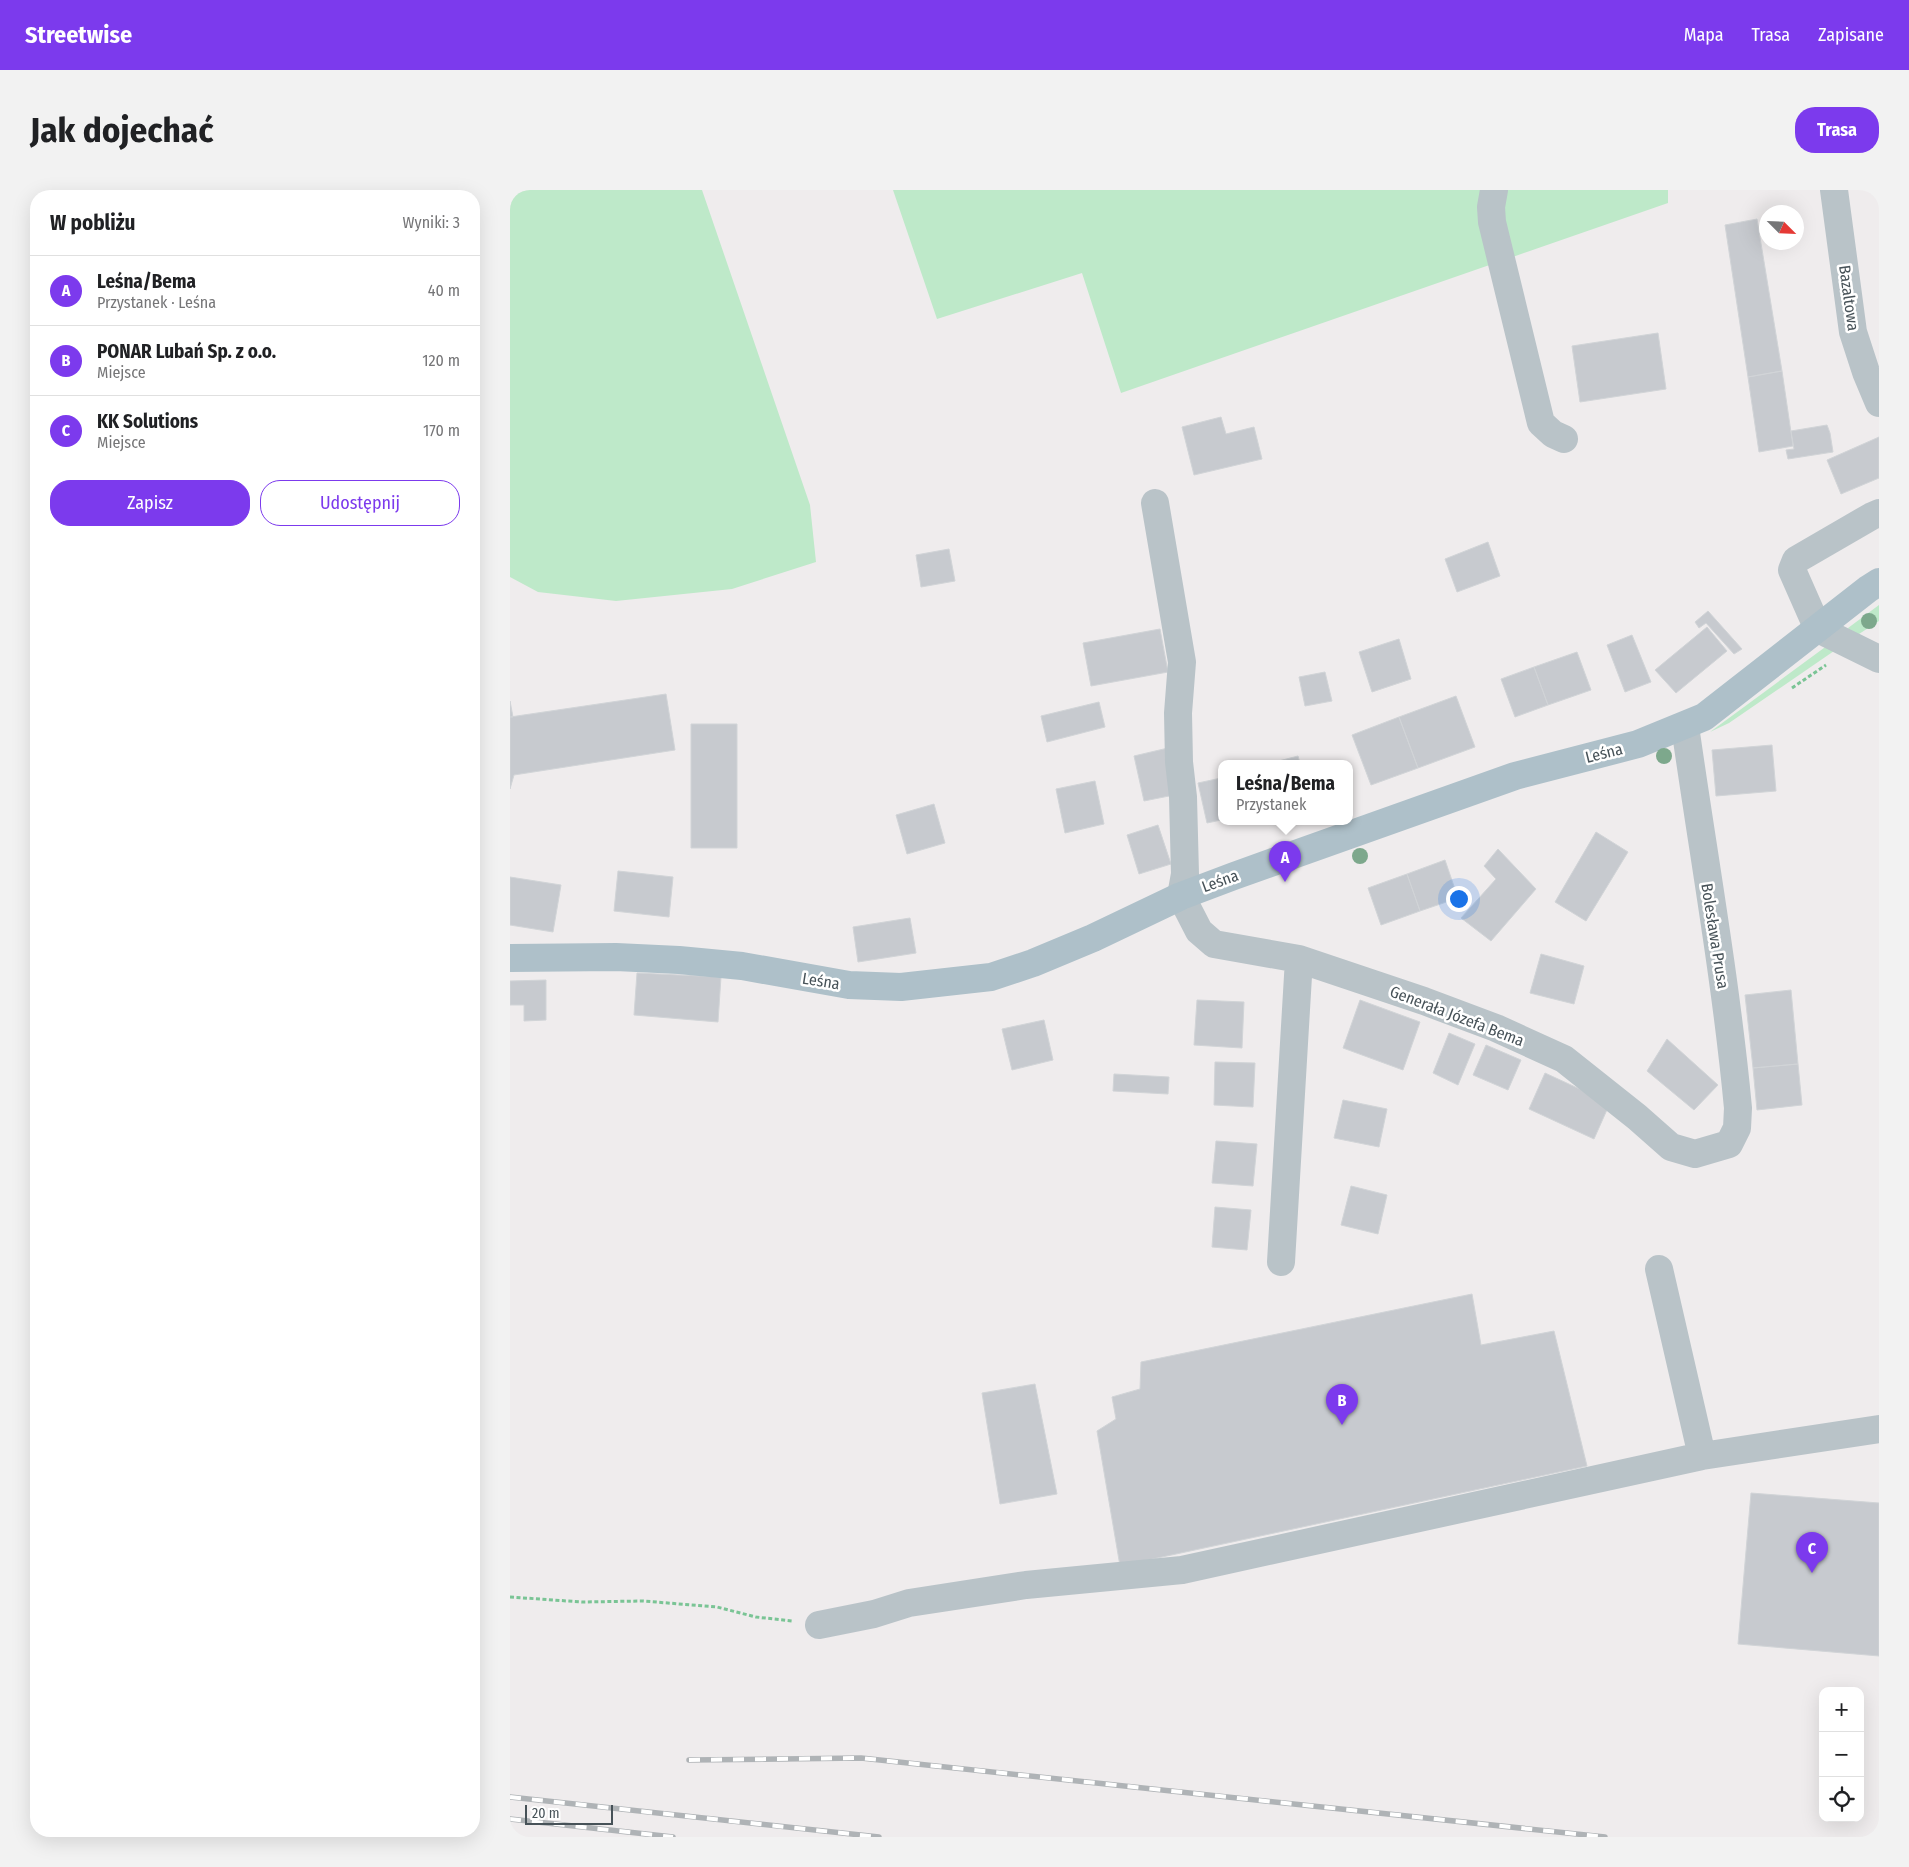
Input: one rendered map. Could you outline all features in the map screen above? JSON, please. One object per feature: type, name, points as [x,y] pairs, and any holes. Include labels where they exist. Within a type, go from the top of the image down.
[{"type":"main road","name":"Leśna","points":[[510,958],[616,957],[679,960],[742,966],[849,985],[901,987],[991,977],[1033,963],[1093,938],[1181,896],[1507,779],[1638,744],[1685,726],[1704,717],[1879,582]]},
{"type":"street","points":[[1494,190],[1490,207],[1492,222],[1541,423],[1553,434],[1564,438]]},
{"type":"street","name":"Bazaltowa","points":[[1834,190],[1853,332],[1866,372],[1879,403]]},
{"type":"street","points":[[1155,503],[1182,662],[1178,713],[1185,874],[1181,896]]},
{"type":"street","points":[[1879,513],[1796,560],[1792,570],[1818,629],[1879,659]]},
{"type":"street","name":"Bolesława Prusa","points":[[1685,726],[1701,845],[1721,968],[1738,1108],[1737,1128],[1728,1144]]},
{"type":"street","name":"Generała Józefa Bema","points":[[1181,896],[1199,931],[1214,944],[1299,959],[1424,1001],[1496,1028],[1564,1059],[1637,1116],[1671,1147],[1695,1154],[1728,1144]]},
{"type":"street","points":[[1281,1262],[1299,959]]},
{"type":"street","points":[[1659,1268],[1702,1456]]},
{"type":"street","points":[[819,1624],[874,1614],[909,1603],[1026,1585],[1182,1570],[1702,1456],[1879,1428]]},
{"type":"path","points":[[510,1597],[582,1602],[643,1601],[717,1607],[756,1616],[819,1624]]},
{"type":"green space","points":[[510,190],[702,190],[810,505],[816,562],[732,589],[616,601],[538,592],[510,577]]},
{"type":"green space","points":[[893,190],[1668,190],[1668,203],[1121,393],[1082,273],[937,319]]},
{"type":"green space","points":[[1879,605],[1879,621],[1859,634],[1851,633],[1848,628]]},
{"type":"green space","points":[[1828,645],[1834,651],[1729,723],[1710,732]]},
{"type":"building","points":[[1757,219],[1759,250],[1762,250],[1782,371],[1748,377],[1725,225]]},
{"type":"building","points":[[1658,333],[1666,389],[1580,402],[1572,346]]},
{"type":"building","points":[[1782,371],[1793,446],[1759,452],[1748,377]]},
{"type":"building","points":[[1221,417],[1226,434],[1254,427],[1262,459],[1194,475],[1182,427]]},
{"type":"building","points":[[1827,425],[1833,452],[1788,459],[1786,450],[1794,449],[1791,431]]},
{"type":"building","points":[[1879,437],[1879,478],[1841,494],[1827,460]]},
{"type":"building","points":[[1488,542],[1500,576],[1457,592],[1445,559]]},
{"type":"building","points":[[949,549],[955,581],[921,587],[916,555]]},
{"type":"building","points":[[1708,611],[1742,649],[1734,654],[1706,623],[1699,628],[1695,622]]},
{"type":"building","points":[[1707,627],[1727,651],[1676,693],[1655,670]]},
{"type":"building","points":[[1160,629],[1168,672],[1091,686],[1083,643]]},
{"type":"building","points":[[1632,635],[1651,682],[1625,692],[1607,645]]},
{"type":"building","points":[[1399,639],[1411,679],[1372,692],[1359,652]]},
{"type":"building","points":[[1577,652],[1591,690],[1548,705],[1534,667]]},
{"type":"building","points":[[1534,667],[1548,705],[1515,717],[1501,679]]},
{"type":"building","points":[[1325,672],[1332,701],[1305,706],[1299,677]]},
{"type":"building","points":[[666,694],[675,750],[514,775],[510,789],[510,717]]},
{"type":"building","points":[[1456,696],[1475,747],[1418,768],[1399,717]]},
{"type":"building","points":[[510,701],[513,717],[510,717]]},
{"type":"building","points":[[1099,702],[1105,727],[1047,742],[1041,716]]},
{"type":"building","points":[[1399,717],[1418,768],[1371,785],[1352,735]]},
{"type":"building","points":[[691,724],[737,724],[737,848],[691,848]]},
{"type":"building","points":[[1772,745],[1776,791],[1716,796],[1712,750]]},
{"type":"building","points":[[1168,748],[1179,794],[1144,801],[1134,756]]},
{"type":"building","points":[[1298,756],[1299,760],[1283,760]]},
{"type":"building","points":[[1218,779],[1218,821],[1207,823],[1198,783]]},
{"type":"building","points":[[1095,781],[1104,824],[1065,833],[1056,789]]},
{"type":"building","points":[[934,804],[945,843],[907,854],[896,815]]},
{"type":"building","points":[[1158,825],[1171,864],[1139,874],[1127,835]]},
{"type":"building","points":[[1596,832],[1628,852],[1586,921],[1555,902]]},
{"type":"building","points":[[1498,849],[1536,889],[1491,941],[1461,918],[1496,879],[1484,866]]},
{"type":"building","points":[[1445,860],[1458,898],[1420,911],[1407,874]]},
{"type":"building","points":[[618,871],[673,877],[669,917],[614,911]]},
{"type":"building","points":[[1407,874],[1420,911],[1381,925],[1368,888]]},
{"type":"building","points":[[510,877],[561,885],[553,932],[510,925]]},
{"type":"building","points":[[910,918],[916,953],[858,962],[853,927]]},
{"type":"building","points":[[1541,954],[1584,966],[1574,1004],[1530,993]]},
{"type":"building","points":[[637,973],[721,977],[718,1022],[634,1015]]},
{"type":"building","points":[[546,980],[546,1020],[524,1021],[524,1005],[510,1005],[510,981]]},
{"type":"building","points":[[1791,990],[1798,1064],[1753,1068],[1745,995]]},
{"type":"building","points":[[1197,1000],[1244,1002],[1242,1048],[1194,1045]]},
{"type":"building","points":[[1360,1000],[1420,1022],[1403,1070],[1343,1048]]},
{"type":"building","points":[[1044,1020],[1053,1060],[1012,1070],[1002,1029]]},
{"type":"building","points":[[1449,1033],[1475,1044],[1458,1085],[1433,1073]]},
{"type":"building","points":[[1667,1039],[1718,1085],[1694,1110],[1647,1071]]},
{"type":"building","points":[[1486,1045],[1521,1060],[1508,1090],[1473,1075]]},
{"type":"building","points":[[1215,1062],[1255,1063],[1253,1107],[1214,1105]]},
{"type":"building","points":[[1798,1064],[1802,1105],[1757,1110],[1753,1068]]},
{"type":"building","points":[[1545,1073],[1610,1103],[1594,1139],[1529,1109]]},
{"type":"building","points":[[1114,1074],[1169,1077],[1168,1094],[1113,1091]]},
{"type":"building","points":[[1343,1100],[1387,1109],[1379,1147],[1334,1138]]},
{"type":"building","points":[[1216,1141],[1257,1144],[1253,1186],[1212,1183]]},
{"type":"building","points":[[1351,1186],[1387,1195],[1378,1234],[1341,1225]]},
{"type":"building","points":[[1215,1207],[1251,1210],[1247,1250],[1212,1247]]},
{"type":"building","points":[[1472,1294],[1481,1345],[1554,1331],[1587,1466],[1120,1566],[1097,1431],[1116,1419],[1112,1397],[1140,1389],[1141,1362]]},
{"type":"building","points":[[1035,1384],[1057,1494],[1000,1504],[982,1393]]},
{"type":"building","points":[[1751,1493],[1879,1503],[1879,1656],[1738,1644]]},
{"type":"railway","points":[[689,1760],[861,1758],[1605,1837]]},
{"type":"railway","points":[[510,1797],[879,1837]]},
{"type":"railway","points":[[510,1819],[673,1837]]},
{"type":"place","name":"Leśna/Bema","points":[[1285,882]]},
{"type":"place","name":"PONAR Lubań Sp. z o.o.","points":[[1342,1425]]},
{"type":"place","name":"KK Solutions","points":[[1812,1573]]}]
